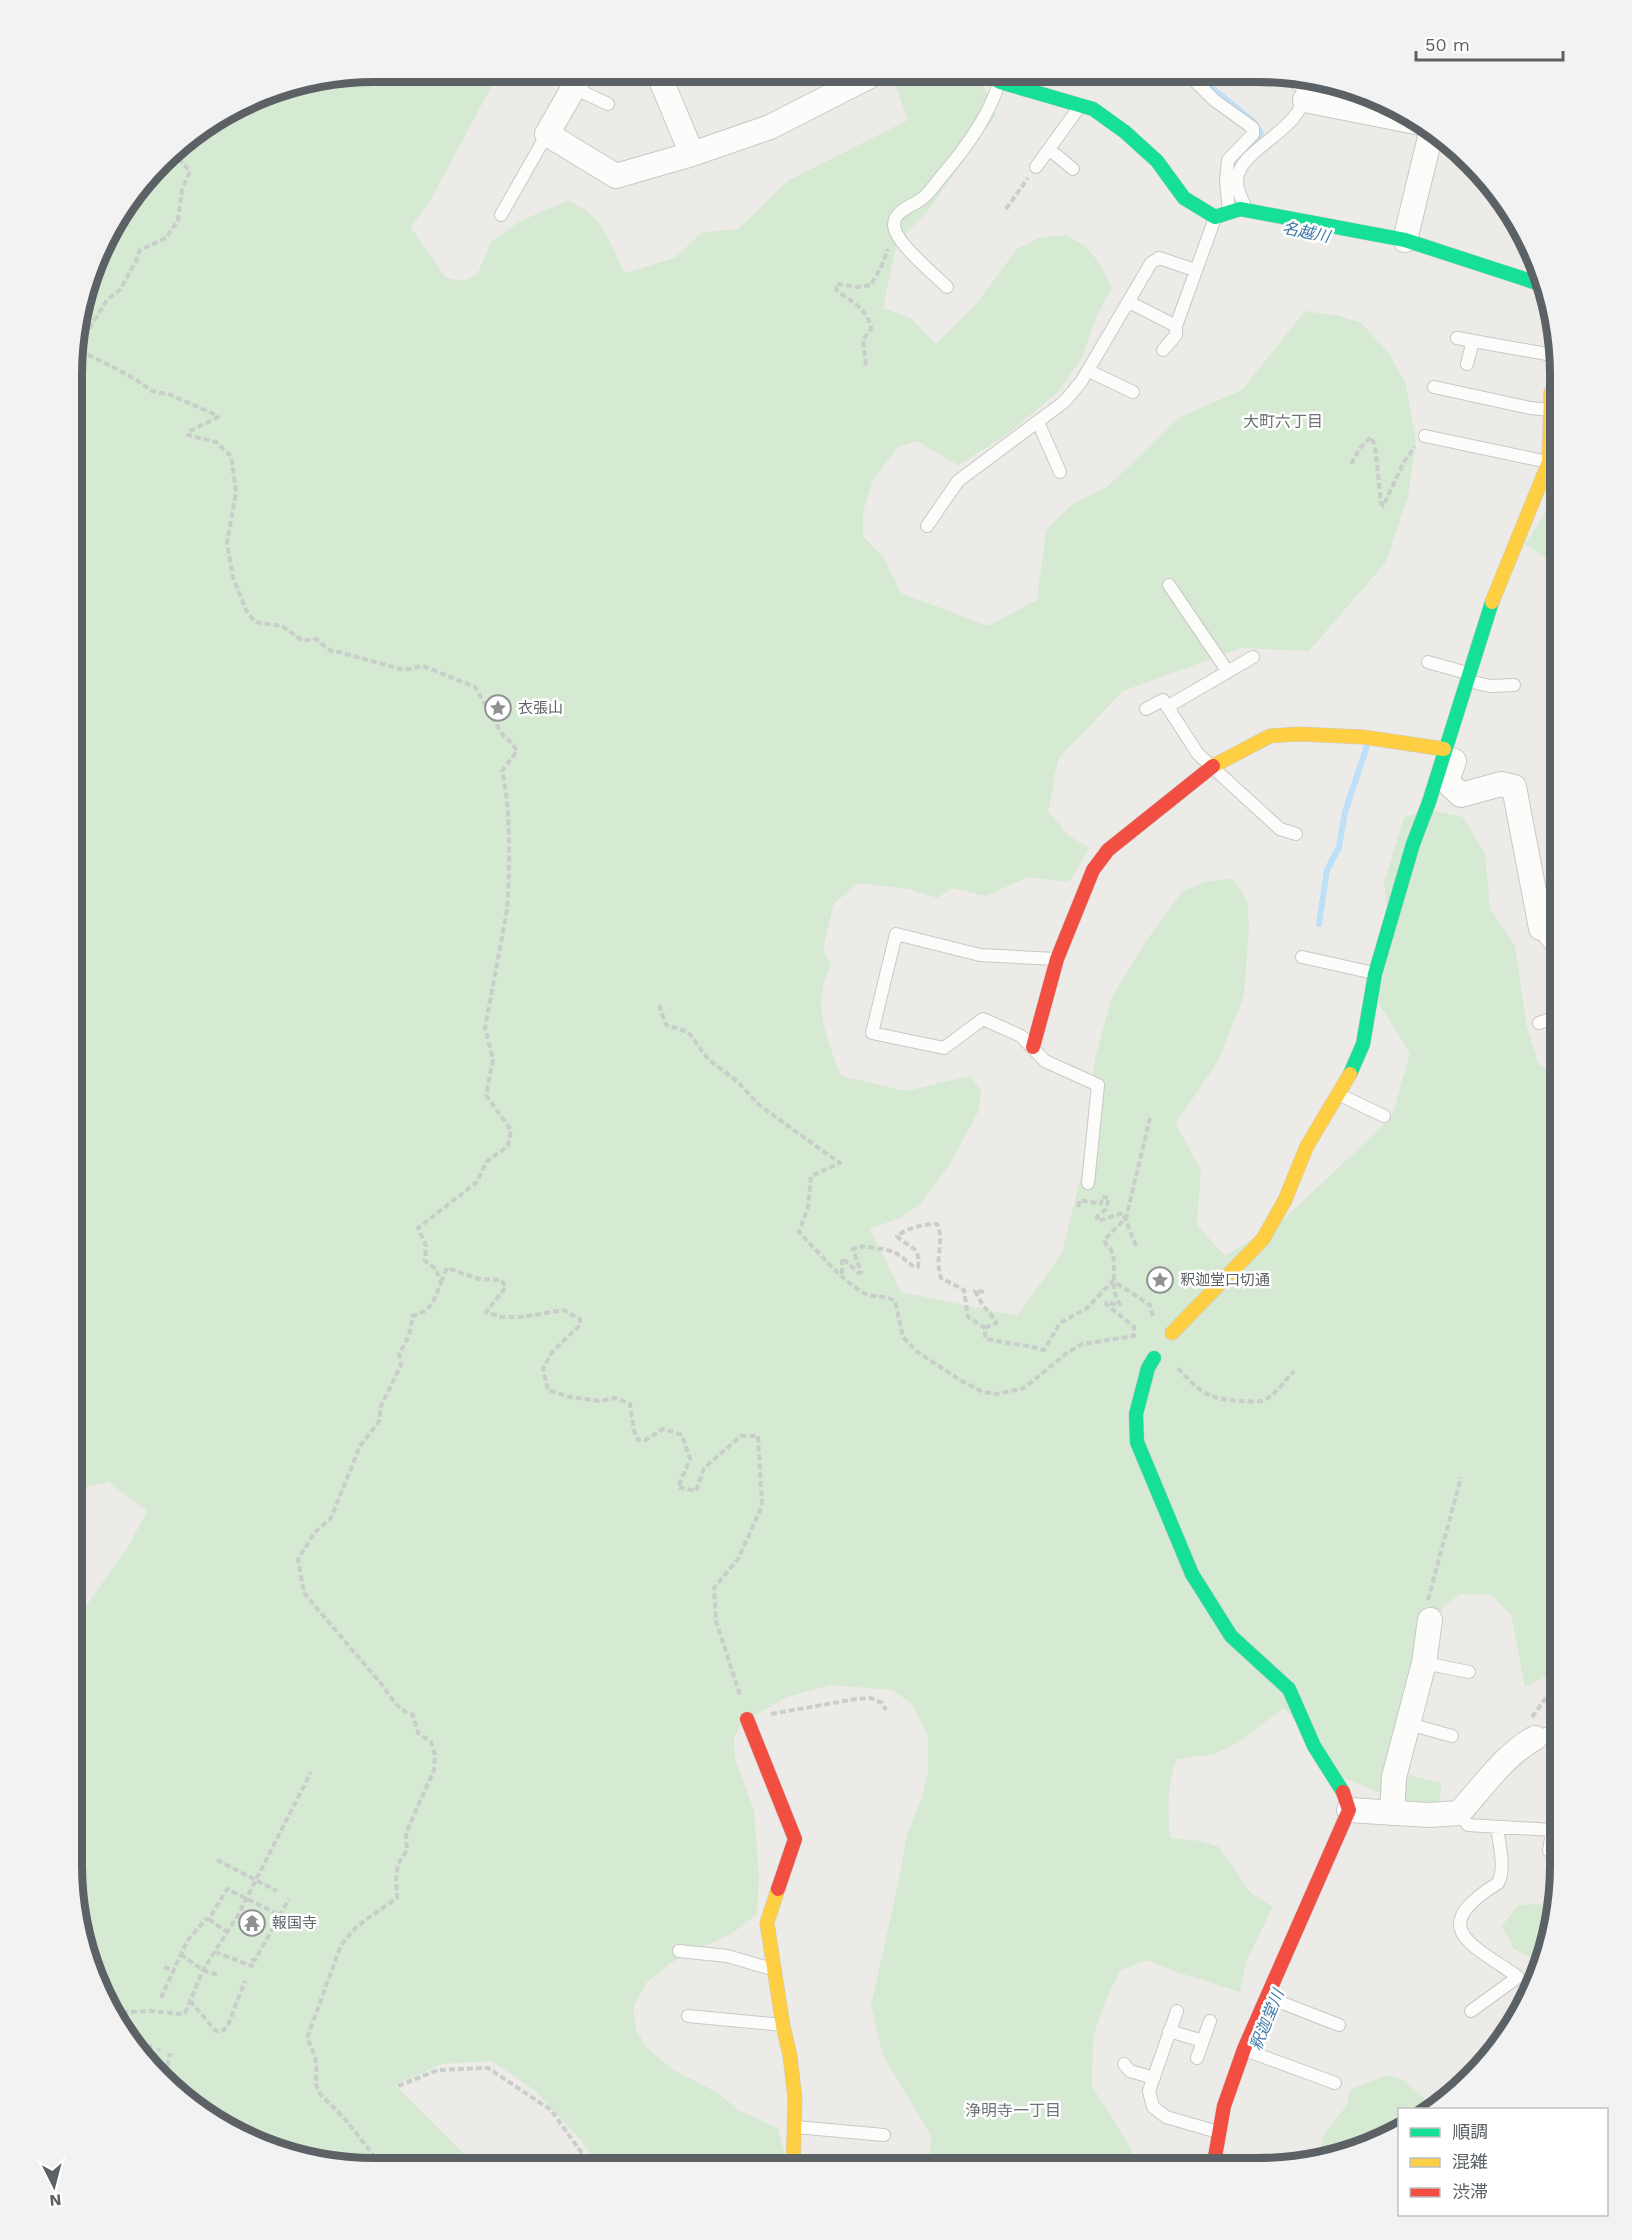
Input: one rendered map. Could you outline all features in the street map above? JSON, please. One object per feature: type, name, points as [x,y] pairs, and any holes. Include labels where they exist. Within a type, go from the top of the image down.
[{"type":"street","points":[[577,82],[547,134],[616,176],[692,154],[770,127],[850,82]]},
{"type":"street","points":[[662,82],[692,154]]},
{"type":"street","points":[[1008,82],[1093,109],[1125,132],[1157,161],[1184,198],[1215,217],[1229,210],[1247,210],[1406,240],[1532,278]]},
{"type":"street","points":[[1305,100],[1395,118]]},
{"type":"street","points":[[1406,240],[1430,139]]},
{"type":"street","points":[[1172,1333],[1263,1239],[1284,1200],[1307,1146],[1353,1069],[1363,1044],[1375,974],[1413,844],[1429,802],[1492,601],[1549,462],[1550,436]]},
{"type":"street","points":[[1033,1047],[1057,959],[1093,870],[1108,850],[1212,767],[1270,736],[1299,734],[1363,737],[1443,753],[1454,761],[1447,782],[1461,795],[1501,784],[1514,787],[1541,928]]},
{"type":"street","points":[[1154,1358],[1148,1368],[1136,1414],[1137,1442],[1192,1574],[1231,1636],[1289,1689],[1314,1746],[1346,1796],[1349,1810],[1244,2049],[1224,2106],[1215,2157]]},
{"type":"street","points":[[1392,1813],[1394,1777],[1424,1663],[1430,1620]]},
{"type":"street","points":[[747,1719],[795,1839],[767,1923],[783,2029],[790,2055],[795,2100],[792,2157]]},
{"type":"street","points":[[1349,1810],[1429,1815],[1459,1813],[1535,1730]]},
{"type":"lane","points":[[580,82],[608,104]]},
{"type":"lane","points":[[948,287],[902,245],[894,221],[902,210],[923,198],[965,147],[994,100],[992,82]]},
{"type":"lane","points":[[1198,82],[1214,100],[1253,128],[1253,134],[1228,160],[1226,181],[1229,210]]},
{"type":"lane","points":[[1247,210],[1238,192],[1237,178],[1242,164],[1286,128],[1305,100],[1306,90],[1300,86]]},
{"type":"lane","points":[[1036,167],[1081,105]]},
{"type":"lane","points":[[501,214],[547,134]]},
{"type":"lane","points":[[1049,149],[1073,169]]},
{"type":"lane","points":[[1163,350],[1176,335],[1176,326],[1215,217]]},
{"type":"lane","points":[[927,526],[958,481],[1064,402],[1089,371],[1151,262],[1159,258],[1195,270]]},
{"type":"lane","points":[[1129,302],[1176,326]]},
{"type":"lane","points":[[1457,338],[1549,354]]},
{"type":"lane","points":[[1467,364],[1473,341]]},
{"type":"lane","points":[[1089,371],[1133,392]]},
{"type":"lane","points":[[1434,387],[1530,408],[1550,410]]},
{"type":"lane","points":[[1038,422],[1060,472]]},
{"type":"lane","points":[[1425,436],[1549,462]]},
{"type":"lane","points":[[1169,585],[1228,672]]},
{"type":"lane","points":[[1167,707],[1253,657]]},
{"type":"lane","points":[[1428,662],[1490,686],[1514,685]]},
{"type":"lane","points":[[1146,710],[1163,700],[1198,754],[1280,829],[1296,834]]},
{"type":"lane","points":[[1541,928],[1550,944]]},
{"type":"lane","points":[[1057,959],[980,955],[896,934],[872,1033],[944,1048],[983,1018],[1021,1036],[1045,1061],[1098,1085],[1088,1183]]},
{"type":"lane","points":[[1302,957],[1375,974]]},
{"type":"lane","points":[[1539,1023],[1550,1019]]},
{"type":"lane","points":[[1338,1094],[1384,1116]]},
{"type":"lane","points":[[1424,1663],[1469,1672]]},
{"type":"lane","points":[[1409,1724],[1452,1736]]},
{"type":"lane","points":[[1535,1730],[1550,1729]]},
{"type":"lane","points":[[1459,1813],[1468,1825],[1550,1830]]},
{"type":"lane","points":[[1471,2011],[1518,1977],[1471,1943],[1460,1930],[1460,1921],[1470,1903],[1498,1883],[1501,1878],[1497,1827]]},
{"type":"lane","points":[[1549,1851],[1550,1844]]},
{"type":"lane","points":[[678,1951],[727,1956],[774,1969]]},
{"type":"lane","points":[[1266,1996],[1338,2025]]},
{"type":"lane","points":[[1177,2011],[1149,2091],[1153,2107],[1166,2117],[1220,2132]]},
{"type":"lane","points":[[688,2016],[783,2029]]},
{"type":"lane","points":[[1197,2058],[1210,2021]]},
{"type":"lane","points":[[707,2025],[783,2029]]},
{"type":"lane","points":[[1169,2031],[1203,2041]]},
{"type":"lane","points":[[1244,2049],[1335,2083]]},
{"type":"lane","points":[[1124,2064],[1130,2071],[1154,2078]]},
{"type":"lane","points":[[794,2127],[884,2136]]},
{"type":"path","points":[[86,332],[107,300],[120,290],[140,250],[166,238],[178,220],[182,190],[190,171],[178,159]]},
{"type":"path","points":[[1006,209],[1036,167]]},
{"type":"path","points":[[866,365],[863,340],[871,329],[870,321],[861,309],[837,291],[836,287],[837,284],[857,287],[871,285],[882,265],[895,229]]},
{"type":"path","points":[[83,354],[135,379],[152,391],[171,395],[218,417],[188,432],[188,435],[216,442],[231,456],[236,492],[227,543],[233,577],[246,610],[255,622],[282,627],[303,641],[316,639],[331,651],[339,651],[404,670],[423,666],[475,687],[504,737],[517,751],[502,771],[506,790],[507,910],[485,1028],[493,1060],[486,1095],[511,1130],[508,1146],[486,1162],[477,1182],[418,1228],[426,1246],[425,1261],[436,1269],[441,1283]]},
{"type":"path","points":[[1351,464],[1360,448],[1371,437],[1376,453],[1383,506],[1405,460],[1425,436]]},
{"type":"path","points":[[659,1005],[666,1025],[688,1032],[708,1059],[739,1083],[759,1105],[840,1163],[811,1176],[808,1208],[799,1232],[842,1275],[866,1294],[888,1297],[895,1301],[903,1337],[916,1351],[983,1392],[997,1394],[1024,1388],[1067,1353],[1082,1344],[1134,1336],[1134,1327],[1106,1304],[1107,1302],[1120,1304],[1113,1292],[1112,1253],[1104,1240],[1126,1218],[1150,1118]]},
{"type":"path","points":[[1078,1207],[1080,1200],[1101,1204],[1102,1197],[1109,1198],[1107,1209],[1097,1217],[1098,1221],[1123,1213],[1136,1246]]},
{"type":"path","points":[[842,1275],[842,1258],[859,1273],[861,1272],[853,1249],[860,1245],[887,1248],[914,1267],[918,1266],[916,1252],[912,1246],[900,1241],[897,1236],[902,1232],[927,1224],[937,1224],[940,1231],[937,1266],[941,1278],[964,1290],[968,1317],[985,1328]]},
{"type":"path","points":[[375,2157],[345,2119],[321,2095],[315,2083],[318,2071],[307,2038],[341,1946],[357,1926],[397,1898],[396,1879],[399,1864],[407,1850],[406,1833],[434,1770],[435,1755],[431,1742],[418,1732],[412,1715],[406,1713],[394,1702],[383,1686],[308,1599],[304,1593],[298,1559],[315,1532],[331,1518],[360,1446],[380,1420],[380,1408],[401,1365],[399,1353],[412,1327],[412,1316],[425,1313],[430,1307],[447,1268],[479,1279],[501,1280],[506,1287],[486,1312],[501,1317],[522,1317],[563,1310],[580,1319],[580,1325],[552,1352],[543,1369],[548,1390],[570,1397],[599,1401],[616,1398],[630,1404],[634,1431],[638,1440],[646,1440],[663,1429],[682,1435],[690,1459],[678,1488],[696,1491],[704,1468],[741,1436],[758,1436],[762,1506],[738,1559],[714,1588],[716,1622],[739,1687],[747,1719],[871,1698],[882,1703],[886,1710]]},
{"type":"path","points":[[985,1328],[985,1338],[1015,1345],[1026,1344],[1044,1350],[1060,1323],[1087,1308],[1113,1281]]},
{"type":"path","points":[[1113,1281],[1150,1305],[1154,1326]]},
{"type":"path","points":[[985,1328],[996,1321],[975,1291],[987,1292]]},
{"type":"path","points":[[1172,1362],[1198,1389],[1212,1397],[1229,1401],[1263,1401],[1273,1395],[1294,1371]]},
{"type":"path","points":[[1430,1620],[1426,1610],[1461,1476]]},
{"type":"path","points":[[1535,1730],[1532,1717],[1550,1692]]},
{"type":"path","points":[[123,2012],[184,2013],[203,1970],[228,1933],[311,1772]]},
{"type":"path","points":[[217,1860],[277,1891]]},
{"type":"path","points":[[160,1998],[187,1941],[206,1919],[209,1919],[226,1889],[288,1919]]},
{"type":"path","points":[[215,1952],[252,1966],[252,1960],[255,1960],[289,1899]]},
{"type":"path","points":[[209,1919],[228,1933]]},
{"type":"path","points":[[181,1954],[203,1970],[211,1974],[219,1974]]},
{"type":"path","points":[[164,1967],[173,1971]]},
{"type":"path","points":[[190,2001],[216,2031],[224,2030],[245,1981]]},
{"type":"path","points":[[149,2050],[152,2043]]},
{"type":"path","points":[[154,2057],[160,2049]]},
{"type":"path","points":[[166,2070],[170,2053]]},
{"type":"path","points":[[398,2086],[438,2070],[488,2068],[551,2110],[585,2157]]},
{"type":"green space","points":[[376,82],[494,82],[431,199],[411,227],[445,277],[462,281],[477,275],[491,242],[520,221],[568,201],[580,207],[597,222],[609,240],[625,273],[675,258],[701,233],[738,229],[789,180],[908,120],[894,82],[980,82],[996,115],[927,212],[897,242],[883,308],[911,318],[936,344],[977,303],[1017,249],[1039,238],[1065,235],[1084,245],[1097,260],[1112,288],[1097,315],[1082,357],[1059,391],[1005,436],[958,465],[917,441],[898,447],[873,480],[863,512],[863,536],[884,558],[901,593],[988,626],[1037,600],[1046,530],[1073,504],[1107,487],[1180,417],[1242,390],[1305,311],[1339,316],[1361,323],[1389,353],[1406,385],[1416,441],[1408,496],[1386,562],[1309,651],[1241,648],[1123,691],[1059,758],[1048,811],[1068,835],[1089,848],[1069,882],[1028,877],[986,896],[952,888],[937,898],[908,889],[859,883],[834,903],[823,949],[831,964],[824,981],[822,1012],[826,1034],[841,1076],[906,1091],[970,1076],[981,1091],[979,1110],[950,1164],[919,1205],[902,1217],[870,1229],[901,1292],[1017,1316],[1062,1253],[1093,1128],[1091,1096],[1095,1058],[1112,996],[1147,940],[1182,892],[1205,882],[1232,878],[1247,900],[1249,927],[1244,995],[1220,1058],[1176,1123],[1201,1171],[1197,1225],[1225,1256],[1284,1219],[1392,1117],[1410,1053],[1377,1001],[1391,945],[1384,883],[1404,817],[1431,810],[1463,817],[1485,854],[1490,909],[1515,946],[1527,1028],[1539,1065],[1550,1070],[1550,1671],[1548,1676],[1525,1687],[1511,1614],[1491,1595],[1461,1594],[1444,1606],[1419,1647],[1407,1708],[1393,1733],[1382,1794],[1342,1777],[1284,1708],[1237,1743],[1215,1754],[1177,1759],[1169,1789],[1170,1838],[1200,1841],[1219,1847],[1251,1893],[1273,1907],[1246,1962],[1240,1992],[1147,1960],[1120,1971],[1106,1999],[1093,2037],[1092,2086],[1131,2148],[1133,2157],[930,2157],[931,2135],[883,2056],[871,2005],[907,1834],[922,1798],[928,1771],[928,1736],[911,1703],[892,1690],[831,1685],[787,1697],[743,1722],[734,1737],[735,1759],[754,1810],[759,1876],[757,1914],[731,1934],[672,1962],[646,1983],[633,2008],[636,2030],[648,2049],[672,2069],[718,2093],[738,2110],[778,2128],[785,2157],[593,2157],[578,2137],[534,2090],[492,2061],[442,2064],[395,2085],[463,2153],[462,2157],[357,2157],[319,2152],[264,2135],[213,2108],[168,2072],[132,2027],[105,1976],[88,1921],[82,1864],[82,1612],[129,1545],[147,1511],[108,1482],[82,1488],[83,357],[92,300],[113,246],[143,197],[182,155],[229,122],[264,105],[300,92],[338,85]]},
{"type":"green space","points":[[1550,505],[1550,561],[1525,544]]},
{"type":"green space","points":[[1401,1773],[1442,1783],[1438,1807],[1399,1804]]},
{"type":"green space","points":[[1547,1903],[1534,1959],[1514,1949],[1502,1926],[1518,1905]]},
{"type":"green space","points":[[1388,2075],[1403,2080],[1428,2101],[1419,2108],[1398,2108],[1398,2121],[1350,2142],[1321,2150],[1323,2136],[1347,2105],[1351,2089]]},
{"type":"waterway","name":"名越川","points":[[1204,82],[1254,122],[1261,133],[1253,142]]},
{"type":"waterway","name":"名越川","points":[[1234,169],[1246,149]]},
{"type":"waterway","points":[[1319,924],[1327,870],[1339,847],[1345,812],[1367,746]]},
{"type":"traffic: fast","points":[[1000,82],[1093,109],[1125,132],[1157,161],[1184,198],[1215,217],[1240,209],[1405,240],[1534,282]]},
{"type":"traffic: fast","points":[[1350,1074],[1363,1044],[1375,974],[1413,844],[1429,802],[1492,602]]},
{"type":"traffic: fast","points":[[1154,1358],[1148,1368],[1136,1414],[1137,1442],[1192,1574],[1231,1636],[1289,1689],[1314,1746],[1343,1792]]},
{"type":"traffic: slow","points":[[1492,602],[1549,462],[1550,427]]},
{"type":"traffic: slow","points":[[1213,766],[1270,736],[1299,734],[1363,737],[1444,749]]},
{"type":"traffic: slow","points":[[1172,1333],[1263,1239],[1285,1200],[1307,1146],[1350,1074]]},
{"type":"traffic: slow","points":[[778,1889],[767,1923],[783,2026],[790,2055],[795,2100],[793,2157]]},
{"type":"traffic: jam","points":[[1033,1047],[1057,959],[1093,870],[1108,850],[1213,766]]},
{"type":"traffic: jam","points":[[747,1719],[795,1839],[778,1889]]},
{"type":"traffic: jam","points":[[1215,2157],[1224,2106],[1244,2049],[1349,1810],[1343,1792]]},
{"type":"place","name":"衣張山","points":[[498,708]]},
{"type":"place","name":"釈迦堂口切通","points":[[1160,1280]]},
{"type":"place","name":"報国寺","points":[[252,1923]]},
{"type":"district","name":"大町六丁目","points":[[1283,421]]},
{"type":"district","name":"浄明寺一丁目","points":[[1013,2110]]},
{"type":"water label","name":"釈迦堂川","points":[[1267,2020]]}]
